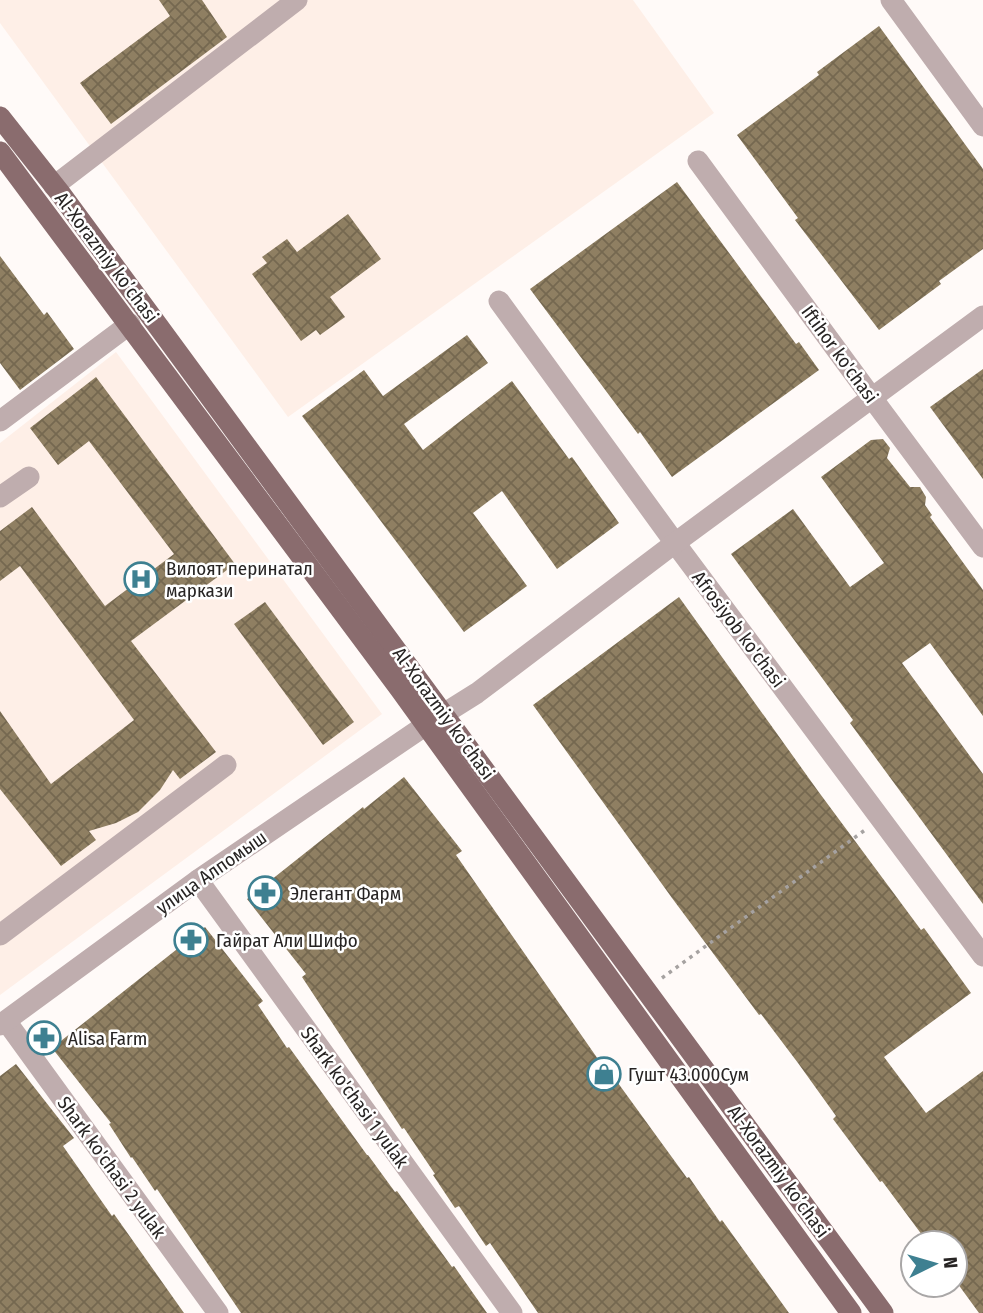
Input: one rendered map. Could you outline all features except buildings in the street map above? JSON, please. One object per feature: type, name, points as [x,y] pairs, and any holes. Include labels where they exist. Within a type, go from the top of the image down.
[{"type":"main road","name":"Al-Xorazmiy ko’chasi","points":[[0,117],[54,186],[435,719],[851,1313]]},
{"type":"main road","name":"Al-Xorazmiy ko’chasi","points":[[0,152],[435,719],[647,989],[883,1313]]},
{"type":"street","points":[[54,186],[297,0]]},
{"type":"street","points":[[891,0],[983,126]]},
{"type":"street","name":"Iftihor ko'chasi","points":[[698,160],[983,547]]},
{"type":"street","name":"Afrosiyob ko'chasi","points":[[499,301],[675,543],[983,956]]},
{"type":"street","name":"улица Алпомыш","points":[[3,1023],[198,880],[477,693],[983,316]]},
{"type":"street","points":[[0,421],[130,324]]},
{"type":"street","points":[[0,497],[29,477]]},
{"type":"street","points":[[0,935],[226,765]]},
{"type":"street","name":"Shark ko'chasi 1 yulak","points":[[198,880],[512,1313]]},
{"type":"street","name":"Shark ko'chasi 2 yulak","points":[[3,1023],[218,1313]]},
{"type":"path","points":[[647,989],[881,818]]},
{"type":"shaded area","points":[[0,0],[633,0],[714,113],[288,417],[0,23]]},
{"type":"shaded area","name":"Вилоят перинатал маркази","points":[[116,352],[382,714],[0,995],[0,443]]},
{"type":"place","name":"Вилоят перинатал маркази","points":[[141,579]]},
{"type":"place","name":"Элегант Фарм","points":[[265,893]]},
{"type":"place","name":"Гайрат Али Шифо","points":[[191,940]]},
{"type":"place","name":"Alisa Farm","points":[[44,1038]]},
{"type":"place","name":"Гушт 43.000Сум","points":[[604,1074]]}]
